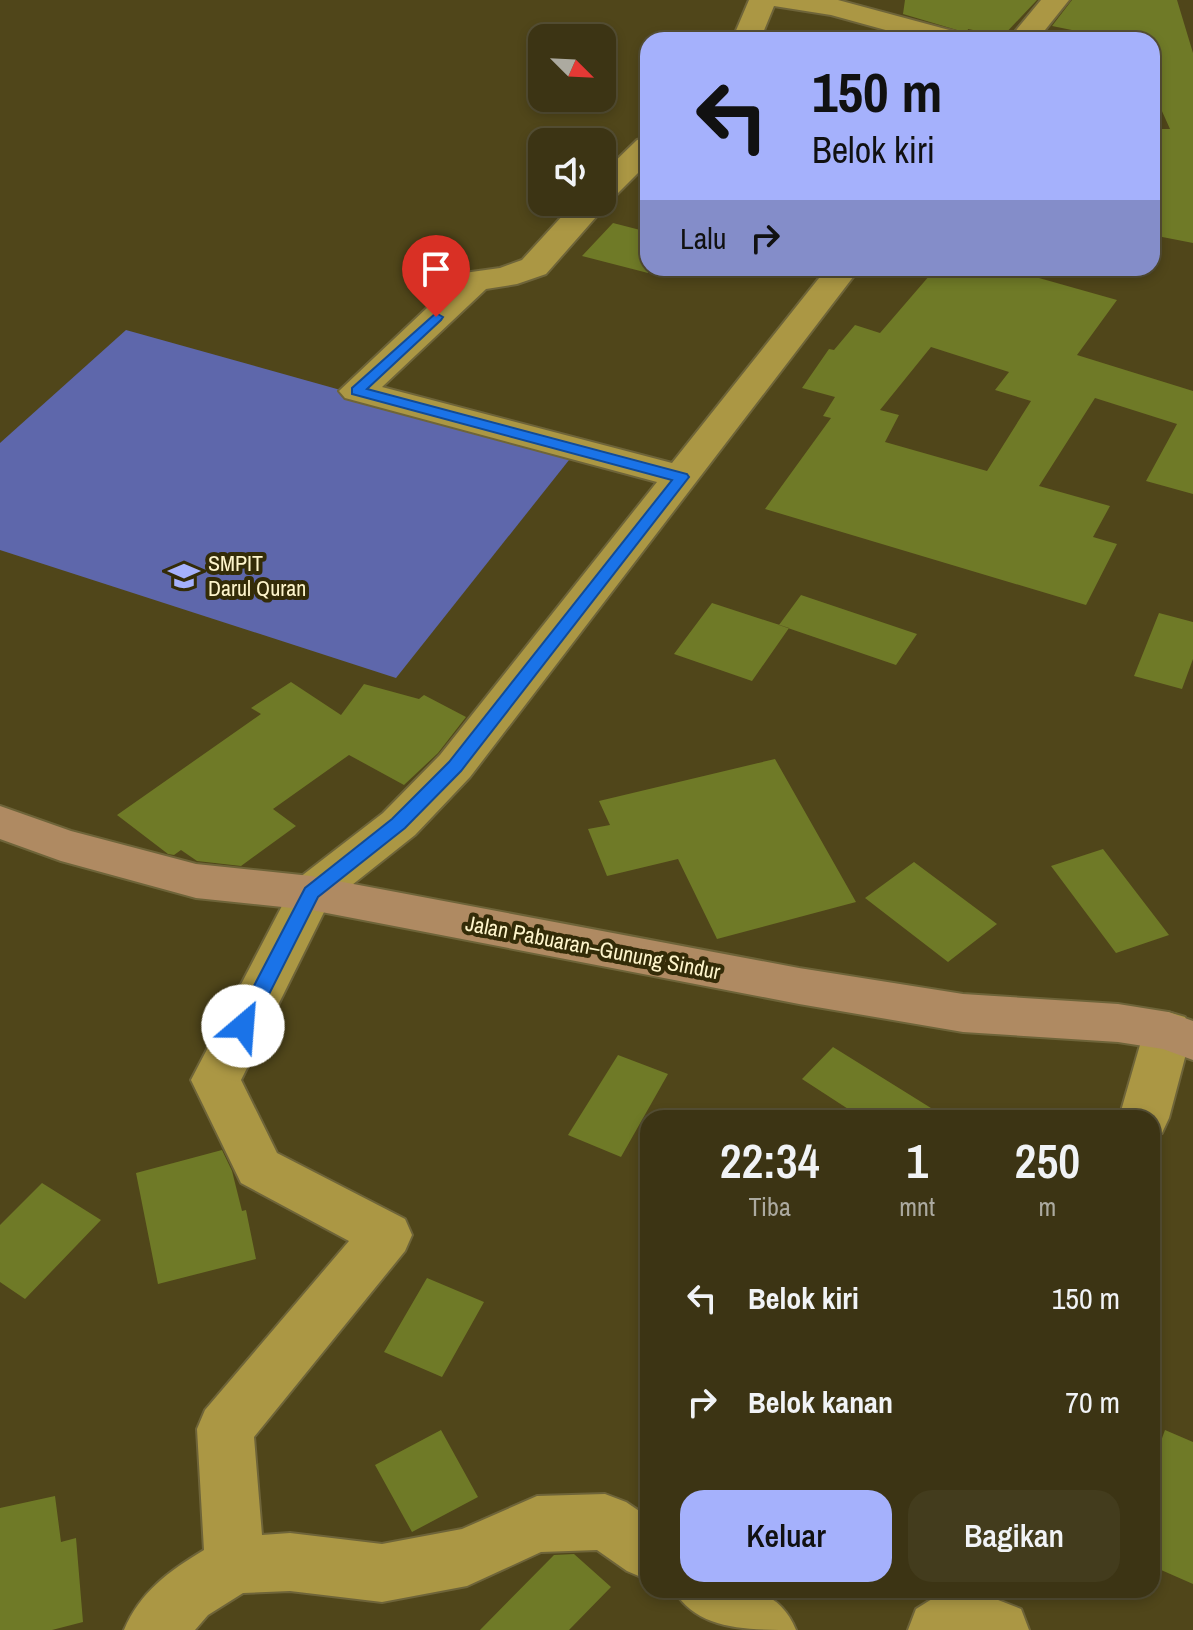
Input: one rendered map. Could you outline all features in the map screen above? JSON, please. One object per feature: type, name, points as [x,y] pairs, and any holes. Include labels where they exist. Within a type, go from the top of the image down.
[{"type":"street","points":[[749,32],[763,0]]},
{"type":"street","points":[[782,0],[833,7],[925,32]]},
{"type":"street","points":[[1029,32],[1055,0]]},
{"type":"street","points":[[616,177],[640,154]]},
{"type":"street","points":[[580,216],[534,267],[505,277],[476,280],[357,391],[681,477]]},
{"type":"street","points":[[235,1565],[225,1429],[386,1235],[259,1168],[216,1080],[311,893],[399,824],[455,766],[838,276]]},
{"type":"street","name":"Jalan Pabuaran–Gunung Sindur","points":[[0,822],[61,845],[196,881],[311,893],[884,1001],[963,1013],[1118,1023],[1181,1036]]},
{"type":"street","points":[[1148,1110],[1181,1036]]},
{"type":"street","points":[[154,1630],[187,1594],[235,1565],[290,1562],[382,1573],[467,1557],[537,1524],[605,1522],[640,1546]]},
{"type":"street","points":[[716,1598],[766,1630]]},
{"type":"shaded area","points":[[126,330],[573,455],[396,678],[0,550],[0,443]]},
{"type":"building","points":[[905,0],[1037,0],[1007,32],[968,29],[964,32],[903,14]]},
{"type":"building","points":[[1072,0],[1177,0],[1193,53],[1193,243],[1160,237],[1160,129],[1170,129],[1160,107],[1160,32],[1082,32],[1052,26]]},
{"type":"building","points":[[613,223],[640,230],[640,271],[582,256]]},
{"type":"building","points":[[929,276],[1032,276],[1117,300],[1077,355],[1193,391],[1193,494],[1146,481],[1177,424],[1095,398],[1039,486],[1110,506],[1093,537],[1117,544],[1086,605],[765,509],[831,418],[823,416],[835,397],[802,388],[829,349],[834,350],[855,325],[880,333]],"holes":[[[931,347],[1009,372],[995,390],[1031,401],[987,471],[885,442],[899,415],[880,410]]]},
{"type":"building","points":[[801,595],[917,634],[896,665],[779,625]]},
{"type":"building","points":[[712,603],[789,628],[752,681],[674,654]]},
{"type":"building","points":[[1159,613],[1193,622],[1193,659],[1182,689],[1134,676]]},
{"type":"building","points":[[291,682],[341,715],[364,684],[419,699],[424,695],[466,717],[438,753],[404,785],[349,755],[273,809],[296,826],[241,866],[197,861],[181,850],[174,855],[168,854],[117,815],[261,714],[251,708]]},
{"type":"building","points":[[775,759],[856,902],[717,939],[678,859],[607,876],[588,829],[610,825],[599,801]]},
{"type":"building","points":[[1103,849],[1169,935],[1116,953],[1051,866]]},
{"type":"building","points":[[914,862],[997,924],[948,962],[865,898]]},
{"type":"building","points":[[833,1047],[934,1110],[850,1110],[802,1079]]},
{"type":"building","points":[[618,1055],[668,1074],[648,1110],[640,1110],[640,1123],[621,1157],[568,1135]]},
{"type":"building","points":[[222,1150],[232,1171],[242,1211],[246,1210],[256,1259],[158,1284],[136,1173]]},
{"type":"building","points":[[42,1183],[101,1220],[25,1299],[0,1282],[0,1225]]},
{"type":"building","points":[[427,1278],[484,1302],[442,1377],[384,1352]]},
{"type":"building","points":[[441,1430],[478,1497],[412,1532],[375,1465]]},
{"type":"building","points":[[1165,1430],[1193,1442],[1193,1584],[1160,1570],[1160,1444]]},
{"type":"building","points":[[55,1496],[61,1542],[76,1538],[83,1622],[52,1630],[0,1630],[0,1508]]},
{"type":"building","points":[[574,1554],[611,1587],[569,1630],[480,1630],[554,1555]]},
{"type":"place","name":"SMPIT Darul Quran","points":[[184,576]]},
{"type":"route","points":[[243,1026],[311,893],[399,824],[455,766],[681,477],[357,391],[436,317]]}]
